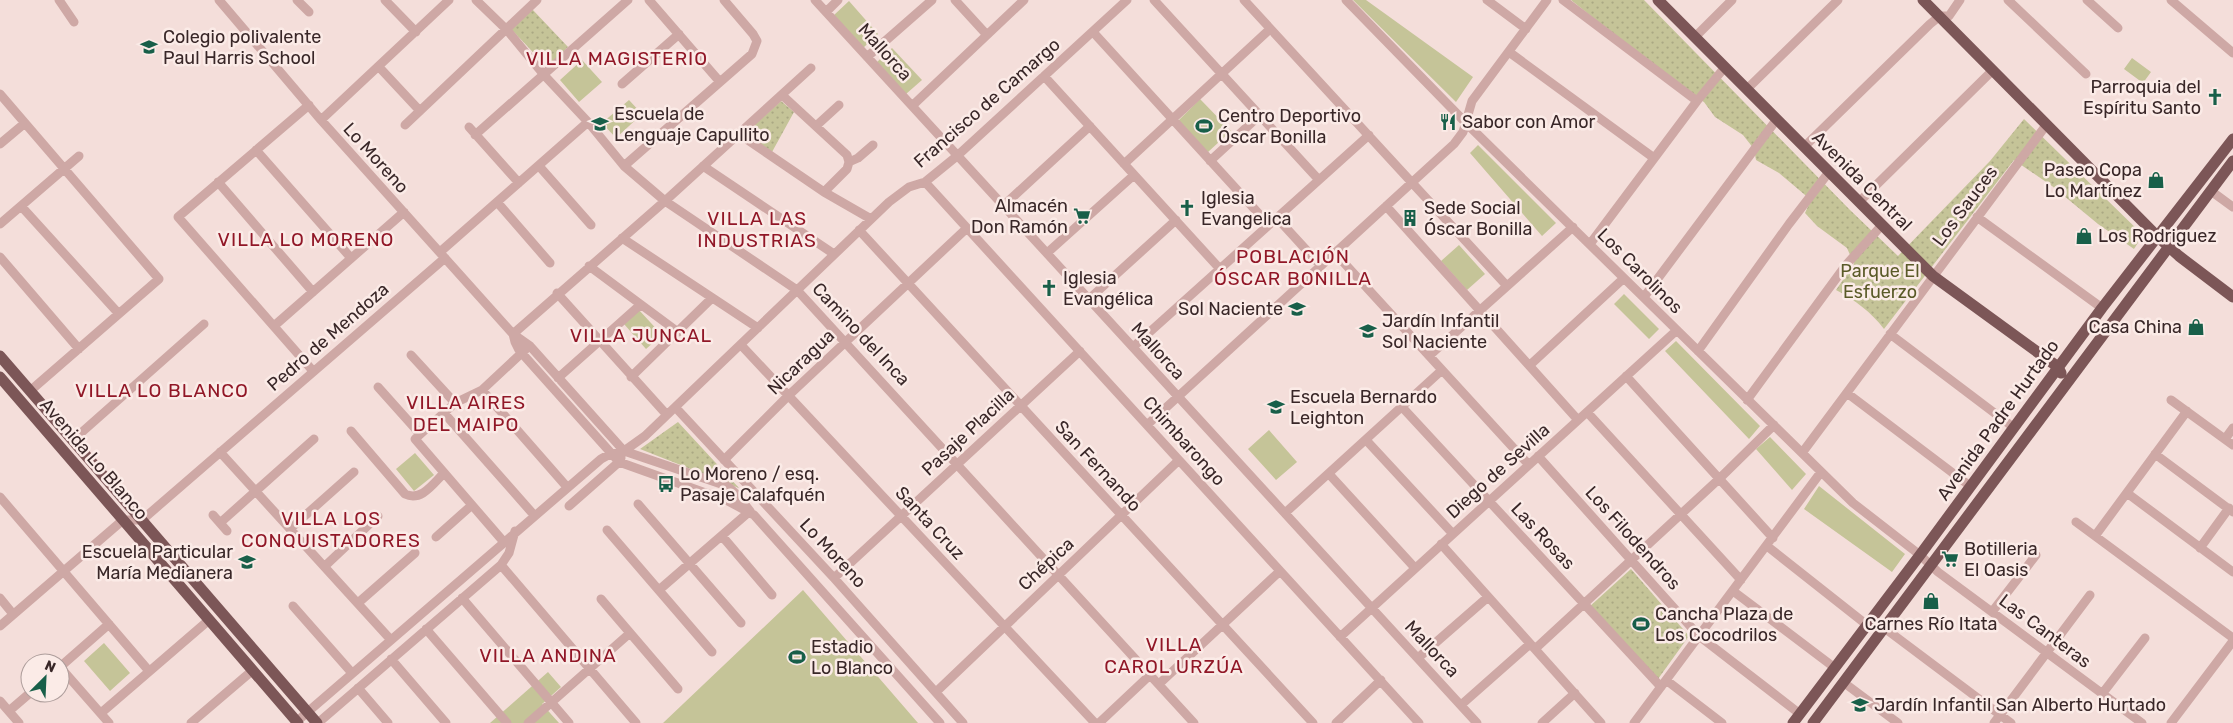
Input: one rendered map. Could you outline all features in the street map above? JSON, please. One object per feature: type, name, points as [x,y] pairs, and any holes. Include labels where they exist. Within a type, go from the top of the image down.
[{"type":"main road","name":"Avenida Central","points":[[1658,0],[1933,276],[2058,367]]},
{"type":"main road","points":[[1924,0],[2158,236],[2233,297]]},
{"type":"main road","name":"Avenida Padre Hurtado","points":[[1797,718],[2102,308],[2233,139]]},
{"type":"main road","name":"Avenida Padre Hurtado","points":[[1812,723],[2233,161]]},
{"type":"main road","name":"Avenida Lo Blanco","points":[[0,356],[317,723]]},
{"type":"main road","points":[[2058,367],[2062,375],[2064,387]]},
{"type":"main road","name":"Avenida Lo Blanco","points":[[0,377],[296,722]]},
{"type":"street","points":[[59,0],[74,22]]},
{"type":"street","name":"Lo Moreno","points":[[219,0],[321,120],[442,255],[513,334],[530,346],[624,451],[727,486],[737,494],[750,511],[940,723]]},
{"type":"street","points":[[297,0],[309,12]]},
{"type":"street","points":[[385,0],[416,32]]},
{"type":"street","points":[[321,120],[449,0]]},
{"type":"street","name":"Camino del Inca","points":[[476,0],[507,30],[624,166],[665,201],[797,290],[1194,723]]},
{"type":"street","points":[[405,125],[538,0]]},
{"type":"street","points":[[475,135],[628,0]]},
{"type":"street","points":[[649,0],[720,82]]},
{"type":"street","points":[[624,166],[752,54],[757,41],[724,0]]},
{"type":"street","name":"Mallorca","points":[[815,0],[1477,723]]},
{"type":"street","points":[[826,12],[838,0]]},
{"type":"street","points":[[867,57],[932,0]]},
{"type":"street","points":[[955,0],[987,35]]},
{"type":"street","points":[[912,106],[1024,0]]},
{"type":"street","name":"Francisco de Camargo","points":[[296,722],[503,541],[601,459],[610,454],[624,451],[645,436],[901,191],[924,182],[957,156],[1127,0]]},
{"type":"street","points":[[1154,0],[1319,180]]},
{"type":"street","points":[[1244,0],[1507,286]]},
{"type":"street","name":"Los Carolinos","points":[[1346,0],[1466,123],[1853,503],[1920,555]]},
{"type":"street","points":[[1487,0],[1526,29]]},
{"type":"street","points":[[1147,425],[1454,144],[1463,132],[1472,101],[1547,0]]},
{"type":"street","points":[[1563,0],[1697,101]]},
{"type":"street","points":[[1695,37],[1732,0]]},
{"type":"street","points":[[1747,90],[1838,0]]},
{"type":"street","points":[[1804,147],[1940,16],[1949,16],[1960,0]]},
{"type":"street","points":[[2008,0],[2086,74]]},
{"type":"street","points":[[2086,0],[2118,28]]},
{"type":"street","points":[[2171,0],[2233,53]]},
{"type":"street","points":[[1124,164],[1270,28]]},
{"type":"street","points":[[1092,32],[1269,225]]},
{"type":"street","points":[[622,84],[679,34]]},
{"type":"street","points":[[1509,52],[1654,158]]},
{"type":"street","points":[[379,67],[420,111]]},
{"type":"street","points":[[513,334],[557,293],[665,201],[810,68]]},
{"type":"street","points":[[1590,244],[1697,101],[1725,68]]},
{"type":"street","points":[[1859,202],[1993,70]]},
{"type":"street","points":[[1044,76],[1220,269]]},
{"type":"street","points":[[0,94],[159,279],[30,391]]},
{"type":"street","points":[[782,95],[847,155],[849,162],[847,169],[824,192]]},
{"type":"street","points":[[309,105],[178,217],[313,372]]},
{"type":"street","points":[[816,126],[839,106]]},
{"type":"street","points":[[1210,161],[1260,115]]},
{"type":"street","points":[[1644,297],[1777,119]]},
{"type":"street","name":"Pedro de Mendoza","points":[[142,520],[313,372],[442,255],[497,202],[588,122]]},
{"type":"street","points":[[0,144],[25,123]]},
{"type":"street","name":"Los Sauces","points":[[1802,453],[2047,124]]},
{"type":"street","points":[[1003,206],[1090,126]]},
{"type":"street","points":[[469,127],[518,183]]},
{"type":"street","points":[[739,134],[824,192],[871,219]]},
{"type":"street","points":[[1133,347],[1369,135]]},
{"type":"street","points":[[849,162],[858,158],[873,145]]},
{"type":"street","points":[[256,150],[351,258]]},
{"type":"street","points":[[0,224],[79,156]]},
{"type":"street","points":[[539,166],[591,225]]},
{"type":"street","points":[[703,166],[834,254]]},
{"type":"street","points":[[1698,351],[1788,224],[1829,172]]},
{"type":"street","points":[[1047,253],[1134,175]]},
{"type":"street","points":[[218,182],[313,292]]},
{"type":"street","name":"Chimbarongo","points":[[924,182],[1419,723]]},
{"type":"street","points":[[2211,190],[2233,207]]},
{"type":"street","points":[[497,202],[550,263]]},
{"type":"street","points":[[21,206],[119,314]]},
{"type":"street","points":[[1386,206],[1578,420]]},
{"type":"street","points":[[274,326],[404,212]]},
{"type":"street","points":[[1977,217],[2102,308]]},
{"type":"street","points":[[1277,218],[1321,266]]},
{"type":"street","points":[[1089,299],[1176,220]]},
{"type":"street","points":[[1747,400],[1846,265],[1882,225]]},
{"type":"street","points":[[1429,356],[1573,227]]},
{"type":"street","name":"Nicaragua","points":[[724,460],[788,396],[967,228]]},
{"type":"street","name":"San Fernando","points":[[859,230],[1313,723]]},
{"type":"street","points":[[622,238],[758,328]]},
{"type":"street","points":[[1335,253],[1529,465]]},
{"type":"street","points":[[0,258],[79,349]]},
{"type":"street","points":[[589,266],[678,332]]},
{"type":"street","points":[[1530,365],[1624,278]]},
{"type":"street","points":[[557,293],[667,415]]},
{"type":"street","points":[[631,377],[712,298]]},
{"type":"street","points":[[558,378],[640,305]]},
{"type":"street","points":[[73,440],[204,324]]},
{"type":"street","name":"Diego de Sevilla","points":[[1340,637],[1677,330]]},
{"type":"street","name":"Lo Moreno","points":[[513,334],[515,342],[522,353],[619,462],[728,501],[750,511]]},
{"type":"street","points":[[1890,334],[2013,427]]},
{"type":"street","name":"Santa Cruz","points":[[741,345],[1097,723]]},
{"type":"street","points":[[418,436],[455,403],[482,390],[530,346]]},
{"type":"street","name":"Pasaje Placilla","points":[[834,578],[1080,351]]},
{"type":"street","points":[[411,354],[455,403]]},
{"type":"street","points":[[1285,514],[1442,370]]},
{"type":"street","points":[[1626,376],[1773,538]]},
{"type":"street","points":[[378,387],[418,436],[444,474],[503,541]]},
{"type":"street","points":[[482,390],[567,487]]},
{"type":"street","points":[[1846,393],[1970,486]]},
{"type":"street","points":[[2171,400],[2233,445]]},
{"type":"street","name":"Las Rosas","points":[[1402,407],[1584,604],[1663,684],[1722,723]]},
{"type":"street","name":"Lo Moreno","points":[[676,408],[834,578],[963,723]]},
{"type":"street","points":[[2095,536],[2187,411]]},
{"type":"street","points":[[1587,412],[1741,580]]},
{"type":"street","points":[[444,413],[534,515]]},
{"type":"street","points":[[1461,705],[1584,604],[1681,515],[1774,425]]},
{"type":"street","points":[[2225,439],[2233,428]]},
{"type":"street","points":[[351,431],[405,494],[411,497],[420,495],[444,474]]},
{"type":"street","points":[[220,523],[314,440]]},
{"type":"street","points":[[1366,440],[1453,534]]},
{"type":"street","points":[[569,506],[619,462],[624,451]]},
{"type":"street","points":[[220,452],[391,640]]},
{"type":"street","points":[[2155,454],[2231,510],[2200,548]]},
{"type":"street","name":"Los Filodendros","points":[[1538,456],[1700,636],[1797,718]]},
{"type":"street","name":"Chépica","points":[[936,692],[1179,460]]},
{"type":"street","points":[[290,528],[354,472]]},
{"type":"street","points":[[1634,723],[1821,472]]},
{"type":"street","points":[[1329,474],[1416,568]]},
{"type":"street","points":[[2126,493],[2233,572]]},
{"type":"street","points":[[0,497],[149,671]]},
{"type":"street","points":[[638,504],[741,623]]},
{"type":"street","points":[[436,537],[472,505]]},
{"type":"street","points":[[659,590],[750,511]]},
{"type":"street","points":[[213,515],[228,531]]},
{"type":"street","points":[[325,566],[378,516]]},
{"type":"street","points":[[0,626],[123,520],[142,520]]},
{"type":"street","points":[[2076,522],[2233,639],[2171,723]]},
{"type":"street","points":[[608,530],[712,652]]},
{"type":"street","points":[[317,723],[500,565],[509,553],[515,531]]},
{"type":"street","points":[[722,536],[772,595]]},
{"type":"street","points":[[1442,544],[1602,723]]},
{"type":"street","points":[[1767,546],[1867,625]]},
{"type":"street","points":[[358,603],[416,552]]},
{"type":"street","points":[[1992,612],[2036,554]]},
{"type":"street","name":"Las Canteras","points":[[1920,555],[1930,565],[1992,612],[2142,723]]},
{"type":"street","points":[[500,565],[636,723]]},
{"type":"street","points":[[1159,684],[1280,571]]},
{"type":"street","points":[[1733,591],[1835,668]]},
{"type":"street","points":[[1994,723],[2090,595]]},
{"type":"street","points":[[1418,658],[1488,597]]},
{"type":"street","points":[[0,598],[13,614]]},
{"type":"street","points":[[462,598],[569,723]]},
{"type":"street","points":[[601,599],[678,689]]},
{"type":"street","points":[[293,606],[352,673]]},
{"type":"street","points":[[100,714],[209,620]]},
{"type":"street","points":[[70,658],[109,624]]},
{"type":"street","points":[[1883,627],[2011,723]]},
{"type":"street","points":[[426,629],[507,723]]},
{"type":"street","points":[[528,723],[630,633]]},
{"type":"street","points":[[2102,694],[2145,638]]},
{"type":"street","points":[[391,659],[446,723]]},
{"type":"street","points":[[191,723],[253,670]]},
{"type":"street","points":[[1097,723],[1150,675]]},
{"type":"street","points":[[70,679],[109,723]]},
{"type":"street","points":[[1336,723],[1380,680]]},
{"type":"street","points":[[1843,682],[1898,723]]},
{"type":"street","points":[[358,688],[388,723]]},
{"type":"street","points":[[1542,723],[1575,693]]},
{"type":"street","points":[[0,701],[19,723]]},
{"type":"street","points":[[9,712],[20,702]]},
{"type":"green space","points":[[1353,0],[1366,0],[1473,77],[1456,102]]},
{"type":"green space","name":"Parque El Esfuerzo","points":[[1571,0],[1644,0],[1850,210],[1898,256],[1990,161],[2024,119],[2143,235],[2134,249],[2098,224],[2052,186],[2014,160],[1884,329],[1862,307],[1836,290],[1854,264],[1847,248],[1817,226],[1805,213],[1811,200],[1779,173],[1756,160],[1754,149],[1743,135],[1715,117],[1704,102],[1653,66]]},
{"type":"green space","points":[[849,1],[878,34],[863,48],[834,15]]},
{"type":"green space","points":[[532,9],[568,47],[547,67],[511,29]]},
{"type":"green space","points":[[892,48],[922,80],[906,94],[877,62]]},
{"type":"green space","points":[[2132,58],[2151,72],[2143,83],[2124,69]]},
{"type":"green space","points":[[582,60],[602,82],[579,102],[560,80]]},
{"type":"green space","name":"Centro Deportivo Óscar Bonilla","points":[[1200,99],[1231,131],[1208,152],[1178,121]]},
{"type":"green space","points":[[629,100],[642,114],[616,138],[602,123]]},
{"type":"green space","points":[[781,101],[794,112],[772,152],[745,133]]},
{"type":"green space","points":[[1478,145],[1556,223],[1542,236],[1470,153]]},
{"type":"green space","points":[[1459,245],[1485,274],[1467,290],[1441,261]]},
{"type":"green space","points":[[1624,294],[1659,329],[1649,339],[1614,304]]},
{"type":"green space","points":[[639,310],[662,335],[646,349],[624,324]]},
{"type":"green space","points":[[1676,341],[1760,426],[1749,439],[1665,351]]},
{"type":"green space","points":[[678,422],[739,488],[640,449]]},
{"type":"green space","points":[[1269,430],[1297,462],[1276,480],[1248,449]]},
{"type":"green space","points":[[1770,437],[1806,474],[1792,490],[1756,449]]},
{"type":"green space","points":[[415,453],[434,475],[414,491],[396,469]]},
{"type":"green space","points":[[1819,486],[1905,554],[1892,572],[1804,509]]},
{"type":"green space","points":[[1631,569],[1689,636],[1658,679],[1588,608]]},
{"type":"green space","name":"Estadio Lo Blanco","points":[[803,590],[918,723],[663,723]]},
{"type":"green space","points":[[104,643],[130,673],[110,691],[84,661]]},
{"type":"green space","points":[[548,672],[561,687],[542,704],[559,723],[490,723]]},
{"type":"place","name":"Colegio polivalente Paul Harris School","points":[[149,47]]},
{"type":"place","name":"Parroquia del Espíritu Santo","points":[[2215,97]]},
{"type":"place","name":"Sabor con Amor","points":[[1448,122]]},
{"type":"place","name":"Escuela de Lenguaje Capullito","points":[[600,124]]},
{"type":"place","name":"Centro Deportivo Óscar Bonilla","points":[[1204,126]]},
{"type":"place","name":"Paseo Copa Lo Martínez","points":[[2156,180]]},
{"type":"place","name":"Iglesia Evangelica","points":[[1187,208]]},
{"type":"place","name":"Almacén Don Ramón","points":[[1082,216]]},
{"type":"place","name":"Sede Social Óscar Bonilla","points":[[1410,218]]},
{"type":"place","name":"Los Rodriguez","points":[[2084,236]]},
{"type":"place","name":"Iglesia Evangélica","points":[[1049,288]]},
{"type":"place","name":"Sol Naciente","points":[[1297,309]]},
{"type":"place","name":"Casa China","points":[[2196,327]]},
{"type":"place","name":"Jardín Infantil Sol Naciente","points":[[1368,331]]},
{"type":"place","name":"Escuela Bernardo Leighton","points":[[1276,407]]},
{"type":"place","name":"Lo Moreno / esq. Pasaje Calafquén","points":[[666,484]]},
{"type":"place","name":"Botilleria El Oasis","points":[[1950,559]]},
{"type":"place","name":"Escuela Particular María Medianera","points":[[247,562]]},
{"type":"place","name":"Carnes Río Itata","points":[[1931,601]]},
{"type":"place","name":"Cancha Plaza de Los Cocodrilos","points":[[1641,624]]},
{"type":"place","name":"Estadio Lo Blanco","points":[[797,657]]},
{"type":"place","name":"Jardín Infantil San Alberto Hurtado","points":[[1860,705]]},
{"type":"district","name":"VILLA MAGISTERIO","points":[[617,58]]},
{"type":"district","name":"VILLA LAS INDUSTRIAS","points":[[757,229]]},
{"type":"district","name":"VILLA LO MORENO","points":[[306,239]]},
{"type":"district","name":"POBLACIÓN ÓSCAR BONILLA","points":[[1293,267]]},
{"type":"district","name":"VILLA JUNCAL","points":[[641,335]]},
{"type":"district","name":"VILLA LO BLANCO","points":[[162,390]]},
{"type":"district","name":"VILLA AIRES DEL MAIPO","points":[[466,413]]},
{"type":"district","name":"VILLA LOS CONQUISTADORES","points":[[331,529]]},
{"type":"district","name":"VILLA ANDINA","points":[[548,655]]},
{"type":"district","name":"VILLA CAROL URZÚA","points":[[1174,655]]}]
